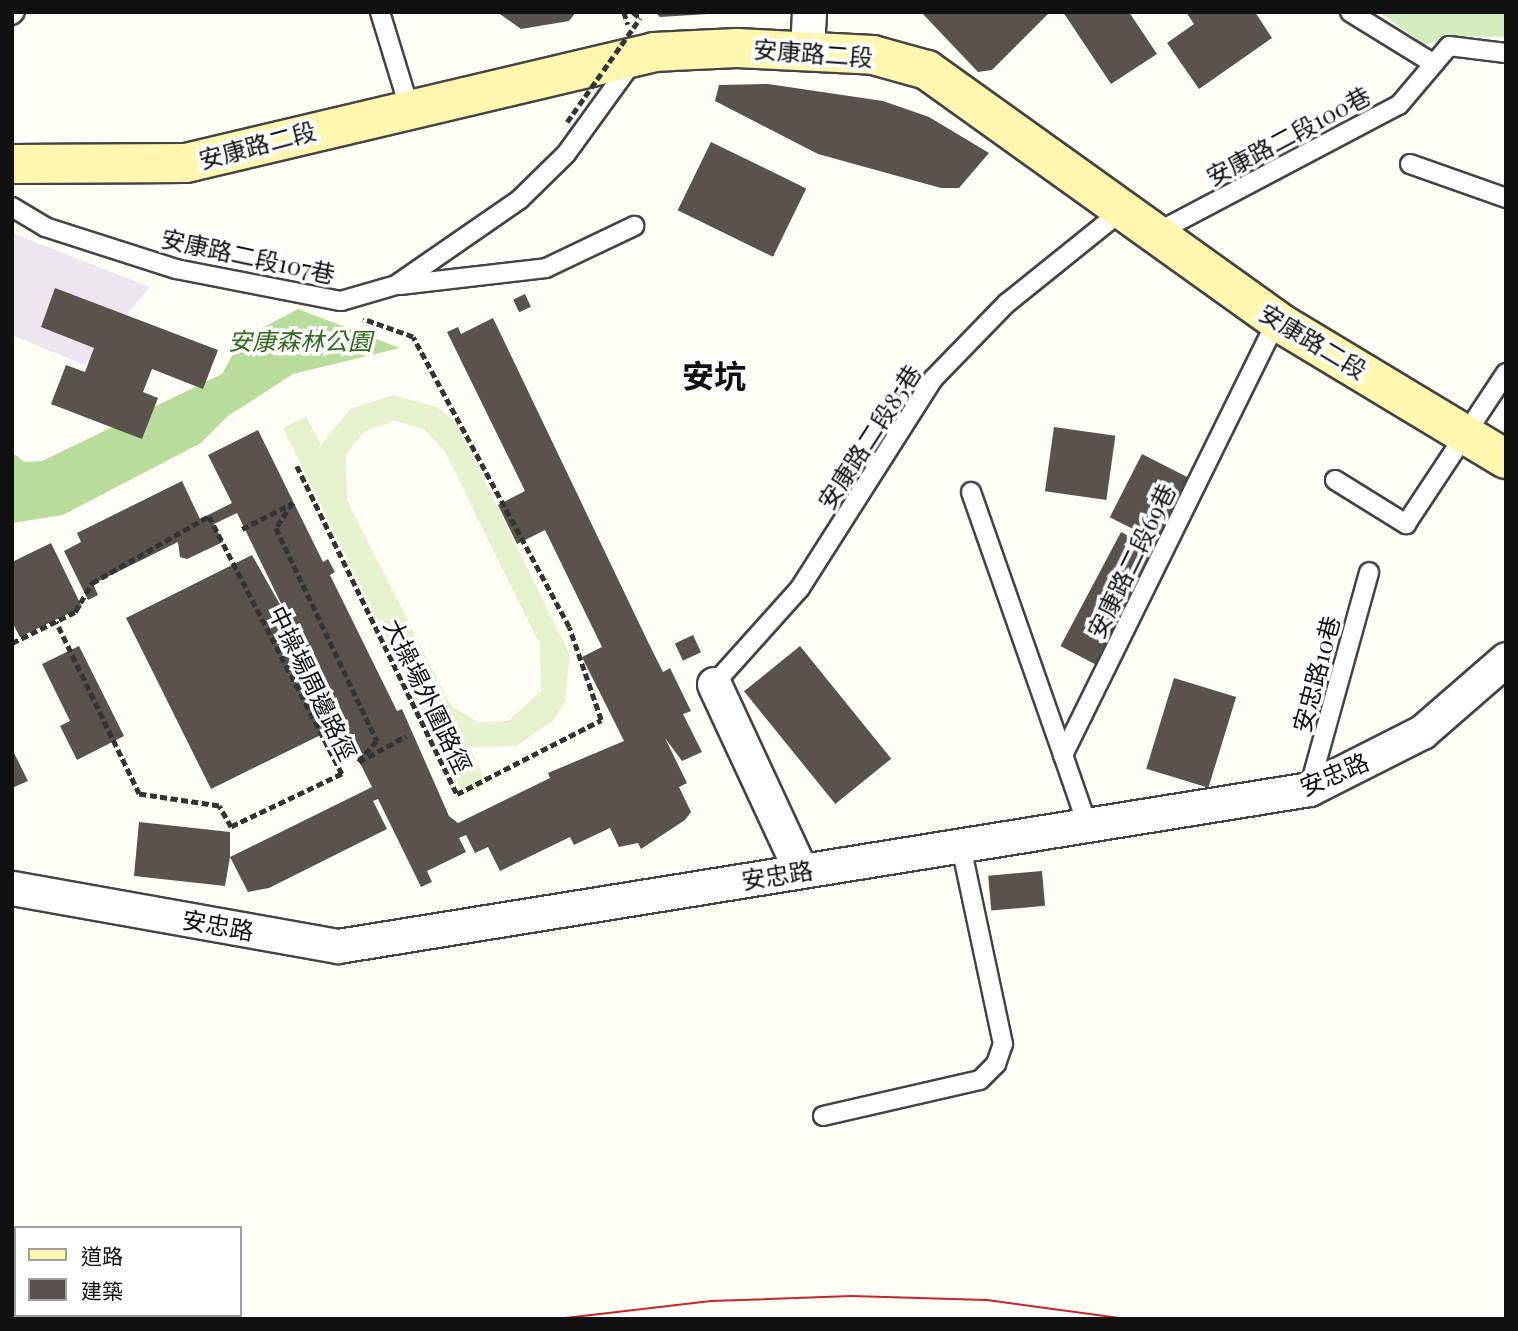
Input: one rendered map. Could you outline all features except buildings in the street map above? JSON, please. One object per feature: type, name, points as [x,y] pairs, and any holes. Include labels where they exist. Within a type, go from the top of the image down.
[{"type":"main road","name":"安康路二段","points":[[12,164],[186,163],[409,107],[639,36],[873,55],[927,70],[1030,138],[1120,212],[1277,321],[1468,432],[1506,459]]},
{"type":"street","points":[[807,50],[808,12]]},
{"type":"street","name":"安忠路","points":[[16,890],[338,946],[1088,827],[1309,789],[1423,732],[1506,659]]},
{"type":"street","points":[[714,684],[801,871]]},
{"type":"lane","points":[[380,12],[409,107]]},
{"type":"lane","points":[[1350,12],[1431,62],[1449,46],[1506,53]]},
{"type":"lane","name":"安康路二段107巷","points":[[12,207],[45,227],[176,269],[341,301],[396,285],[520,199],[566,154],[639,36]]},
{"type":"lane","name":"安康路二段100巷","points":[[1152,235],[1399,104],[1431,62]]},
{"type":"lane","points":[[1410,164],[1506,198]]},
{"type":"lane","name":"安康路二段85巷","points":[[714,684],[800,589],[933,379],[1007,303],[1120,212]]},
{"type":"lane","points":[[396,285],[546,268],[634,226]]},
{"type":"lane","name":"安康路二段69巷","points":[[1063,755],[1277,321]]},
{"type":"lane","points":[[1335,480],[1406,524],[1506,373]]},
{"type":"lane","points":[[971,492],[1088,827]]},
{"type":"lane","name":"安忠路10巷","points":[[1309,789],[1369,572]]},
{"type":"lane","points":[[823,1116],[980,1080],[996,1064],[1003,1044],[961,846]]},
{"type":"path","points":[[567,122],[639,36],[633,12]]},
{"type":"path","name":"大操場外圍路徑","points":[[297,466],[457,794],[601,720],[569,627],[415,342],[351,314],[341,301]]},
{"type":"path","points":[[242,529],[293,503],[276,527],[377,741],[359,762],[406,736]]},
{"type":"path","name":"中操場周邊路徑","points":[[12,643],[75,612],[92,583],[209,516],[342,774],[231,827],[219,806],[139,794],[56,622]]},
{"type":"shaded area","points":[[12,233],[150,287],[84,365],[12,335]]},
{"type":"green space","points":[[1379,12],[1506,12],[1506,37],[1451,36],[1425,45]]},
{"type":"green space","name":"安康森林公園","points":[[298,309],[400,348],[293,374],[228,416],[201,443],[63,515],[12,523],[12,452],[24,462],[42,461],[222,374],[241,339]]},
{"type":"green space","points":[[393,395],[437,407],[455,421],[570,655],[565,701],[554,720],[516,746],[469,747],[487,784],[464,795],[283,428],[306,416],[321,445],[350,409]],"holes":[[[394,421],[424,429],[445,452],[540,645],[541,691],[508,721],[478,722],[451,706],[347,500],[346,454],[365,431]]]},
{"type":"tram line","points":[[557,1319],[711,1301],[851,1296],[987,1300],[1127,1319]]},
{"type":"district","name":"安坑","points":[[714,375]]}]
